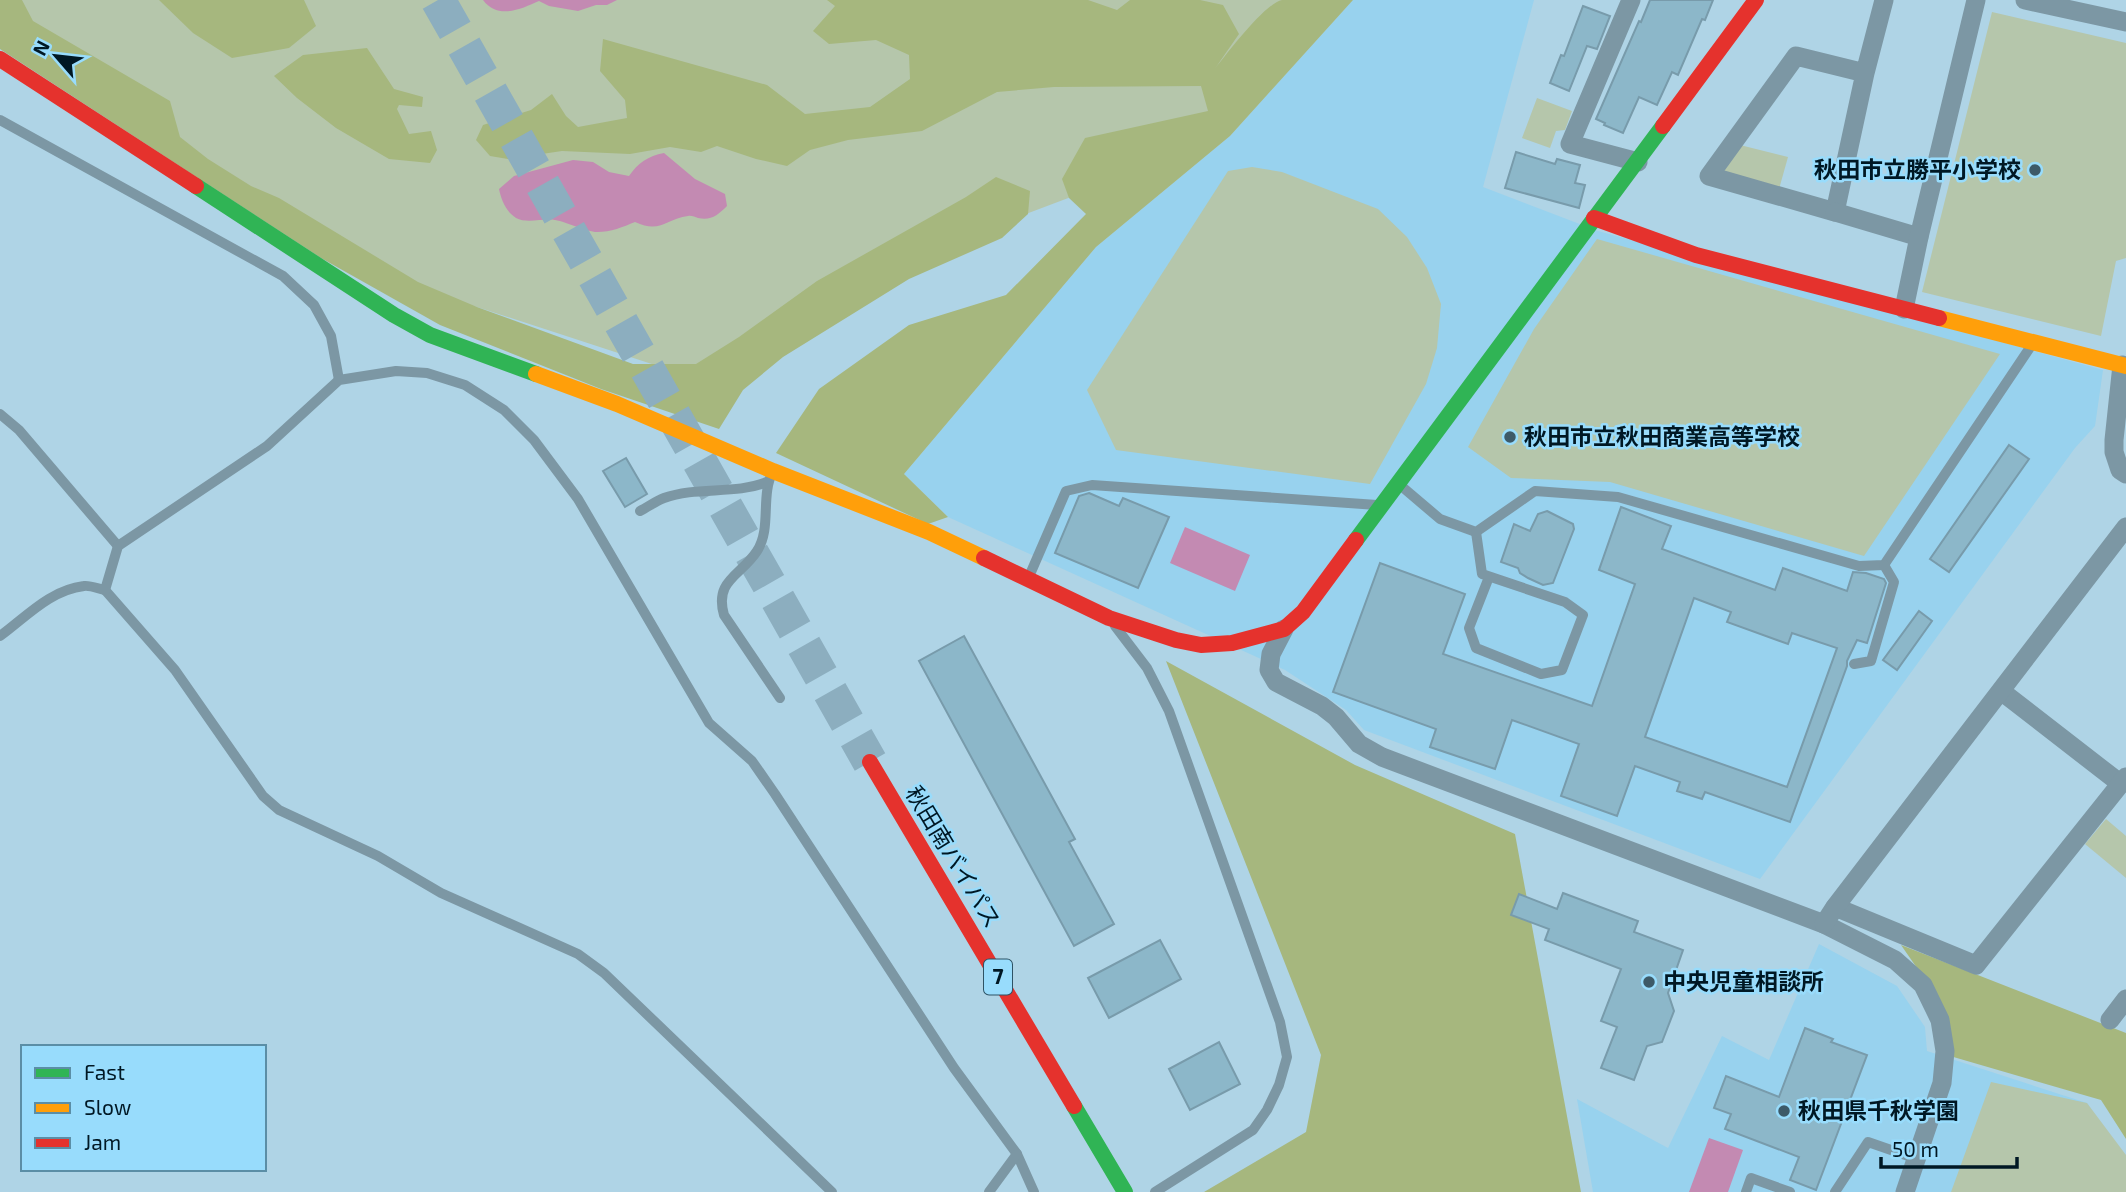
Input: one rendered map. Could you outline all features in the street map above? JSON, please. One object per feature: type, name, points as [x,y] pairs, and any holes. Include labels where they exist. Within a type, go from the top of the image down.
[{"type":"main road","points":[[0,59],[394,315],[430,335],[617,404],[770,476],[929,532],[1109,618],[1176,640],[1201,645],[1232,643],[1284,629],[1303,612],[1756,0]]},
{"type":"main road","points":[[1594,218],[1696,255],[2124,366]]},
{"type":"main road","name":"秋田南バイパス","points":[[870,762],[1125,1192]]},
{"type":"street","points":[[1631,0],[1570,144],[1638,162]]},
{"type":"street","points":[[1835,212],[1884,0]]},
{"type":"street","points":[[1904,309],[1976,0]]},
{"type":"street","points":[[2025,0],[2125,20]]},
{"type":"street","points":[[1865,73],[1796,56],[1709,176],[1919,237]]},
{"type":"street","points":[[2124,366],[2115,452],[2120,470],[2126,474]]},
{"type":"street","points":[[1824,924],[2126,527]]},
{"type":"street","points":[[1284,629],[1271,654],[1269,670],[1276,682],[1322,706],[1359,744],[1382,757],[1824,924],[1895,960],[1923,985],[1940,1020],[1945,1051],[1942,1083],[1905,1192]]},
{"type":"street","points":[[1835,907],[1976,965],[2123,780],[2001,691]]},
{"type":"street","points":[[2110,1020],[2126,999]]},
{"type":"lane","points":[[0,120],[283,276],[314,305],[331,335],[339,380]]},
{"type":"lane","points":[[1884,565],[2033,342]]},
{"type":"lane","points":[[105,590],[118,546],[267,446],[339,380],[396,372],[428,373],[465,385],[504,410],[534,440],[578,499],[709,723],[752,761],[954,1068],[1017,1154],[1034,1192]]},
{"type":"lane","points":[[0,414],[19,430],[118,546]]},
{"type":"lane","points":[[640,511],[664,498],[753,487],[770,476]]},
{"type":"lane","points":[[770,476],[760,544],[757,551],[726,584],[720,601],[724,615],[780,698]]},
{"type":"lane","points":[[1398,484],[1440,519],[1476,532]]},
{"type":"lane","points":[[1028,579],[1066,491],[1092,485],[1381,506]]},
{"type":"lane","points":[[1476,532],[1535,491],[1604,496],[1859,566],[1884,565]]},
{"type":"lane","points":[[1476,532],[1482,574],[1565,601],[1583,615],[1562,670],[1541,674],[1476,648],[1469,628],[1489,577]]},
{"type":"lane","points":[[1854,664],[1871,661],[1894,582],[1884,565]]},
{"type":"lane","points":[[0,636],[37,605],[63,593],[85,585],[105,590],[175,670],[263,796],[279,810],[378,856],[442,893],[578,954],[604,972],[832,1192]]},
{"type":"lane","points":[[1109,618],[1147,668],[1169,711],[1280,1021],[1287,1057],[1279,1085],[1267,1110],[1253,1129],[1154,1192]]},
{"type":"lane","points":[[1835,1192],[1868,1142],[1917,1159]]},
{"type":"lane","points":[[989,1192],[1017,1154]]},
{"type":"lane","points":[[1746,1192],[1751,1178],[1790,1192]]},
{"type":"shaded area","points":[[483,0],[617,0],[578,11],[549,6],[539,1],[503,11],[496,10]]},
{"type":"shaded area","name":"秋田市立秋田商業高等学校","points":[[1353,0],[1534,0],[1483,187],[1598,231],[2103,370],[2095,426],[2075,448],[1760,879],[1364,730],[1346,710],[1285,670],[948,517],[904,474],[1096,247],[1230,136]]},
{"type":"shaded area","points":[[664,153],[695,179],[725,194],[727,206],[707,219],[689,216],[651,227],[635,222],[597,232],[555,220],[525,221],[516,218],[509,212],[499,189],[514,176],[573,160],[593,162],[609,172],[629,176],[644,161]]},
{"type":"shaded area","points":[[1185,527],[1250,555],[1235,591],[1170,563]]},
{"type":"shaded area","points":[[1819,944],[1897,986],[1925,1027],[1927,1051],[2087,1103],[2126,1161],[2126,1192],[1593,1192],[1577,1099],[1668,1148],[1722,1036],[1769,1060]]},
{"type":"shaded area","points":[[1709,1138],[1743,1150],[1728,1192],[1689,1192]]},
{"type":"green space","points":[[0,0],[1320,0],[1198,149],[891,265],[713,384],[477,307],[420,296],[207,166]]},
{"type":"green space","points":[[0,0],[22,0],[33,21],[170,101],[180,137],[208,159],[251,186],[279,198],[418,282],[477,307],[633,364],[696,364],[817,281],[966,197],[996,177],[1030,191],[1028,214],[1002,238],[909,279],[783,357],[743,390],[719,429],[601,389],[440,325],[321,258],[0,49]]},
{"type":"green space","points":[[159,0],[304,0],[316,26],[289,48],[232,58],[193,33]]},
{"type":"green space","points":[[827,0],[1088,0],[1117,10],[1130,0],[1200,0],[1223,5],[1239,34],[1214,70],[1246,30],[1275,3],[1282,0],[1353,0],[1230,136],[1096,247],[904,474],[948,517],[928,524],[776,453],[819,389],[909,325],[1006,295],[1086,214],[1069,198],[1062,179],[1085,138],[1208,111],[1201,86],[1054,87],[997,92],[922,131],[848,140],[810,150],[787,166],[717,146],[701,152],[670,147],[630,154],[562,151],[508,159],[490,156],[476,140],[483,125],[531,110],[552,94],[566,116],[578,127],[627,118],[625,100],[600,71],[603,39],[767,85],[805,114],[870,107],[910,79],[909,55],[876,40],[829,44],[813,31],[835,6]]},
{"type":"green space","name":"秋田市立勝平小学校","points":[[1992,12],[2126,43],[2126,258],[2116,261],[2101,336],[1922,292]]},
{"type":"green space","points":[[367,48],[394,89],[423,97],[422,107],[399,105],[397,109],[409,134],[431,131],[437,150],[430,163],[389,159],[336,128],[274,76],[303,55]]},
{"type":"green space","points":[[1537,98],[1572,111],[1565,130],[1556,131],[1550,148],[1522,138]]},
{"type":"green space","points":[[1740,145],[1788,157],[1779,189],[1722,172]]},
{"type":"green space","points":[[1252,167],[1282,172],[1378,209],[1407,237],[1427,268],[1441,304],[1437,348],[1426,384],[1370,484],[1116,450],[1087,390],[1228,171]]},
{"type":"green space","points":[[1597,239],[2000,354],[1864,556],[1610,482],[1511,478],[1468,447],[1534,329]]},
{"type":"green space","points":[[1166,661],[1355,765],[1515,834],[1581,1192],[1204,1192],[1306,1132],[1321,1055]]},
{"type":"green space","points":[[2106,819],[2126,836],[2126,878],[2085,844]]},
{"type":"green space","points":[[1901,945],[2126,1033],[2126,1139],[2101,1100],[1950,1056],[1942,1004]]},
{"type":"green space","points":[[1991,1082],[2087,1103],[2126,1155],[2126,1192],[1951,1192]]},
{"type":"building","points":[[1650,0],[1713,0],[1678,75],[1672,72],[1657,105],[1639,97],[1623,133],[1596,119]]},
{"type":"building","points":[[1583,6],[1610,16],[1597,49],[1587,46],[1569,91],[1550,83],[1561,55],[1564,56]]},
{"type":"building","points":[[1516,152],[1555,164],[1557,159],[1580,165],[1575,183],[1585,185],[1579,208],[1505,188]]},
{"type":"building","points":[[2009,445],[2029,459],[1949,572],[1930,559]]},
{"type":"building","points":[[626,458],[647,494],[625,507],[603,471]]},
{"type":"building","points":[[1089,493],[1119,506],[1123,498],[1169,517],[1138,588],[1055,553],[1079,496]]},
{"type":"building","points":[[1621,507],[1671,526],[1662,549],[1775,590],[1783,568],[1847,591],[1853,572],[1884,579],[1886,583],[1867,643],[1857,640],[1847,661],[1790,822],[1705,792],[1702,799],[1677,791],[1680,782],[1635,766],[1617,816],[1561,796],[1579,744],[1512,720],[1495,769],[1430,747],[1436,729],[1333,692],[1380,563],[1465,594],[1443,654],[1592,706],[1635,584],[1599,570]],"holes":[[[1694,598],[1731,612],[1727,622],[1788,644],[1792,633],[1837,648],[1787,787],[1645,737]]]},
{"type":"building","points":[[1547,511],[1573,524],[1574,529],[1553,583],[1543,585],[1520,573],[1518,568],[1501,562],[1514,524],[1530,531],[1538,514]]},
{"type":"building","points":[[1919,611],[1932,621],[1897,670],[1883,660]]},
{"type":"building","points":[[964,636],[1075,839],[1069,842],[1114,924],[1074,946],[919,661]]},
{"type":"building","name":"中央児童相談所","points":[[1563,893],[1638,921],[1634,932],[1683,950],[1668,993],[1674,1011],[1662,1042],[1647,1046],[1634,1080],[1601,1068],[1617,1027],[1601,1021],[1621,969],[1545,940],[1549,929],[1511,915],[1519,894],[1557,909]]},
{"type":"building","points":[[1160,940],[1181,979],[1109,1018],[1088,978]]},
{"type":"building","name":"秋田県千秋学園","points":[[1805,1028],[1833,1039],[1831,1042],[1867,1055],[1816,1190],[1790,1180],[1799,1157],[1725,1129],[1731,1114],[1714,1108],[1726,1076],[1779,1097]]},
{"type":"building","points":[[1219,1042],[1240,1084],[1190,1110],[1169,1069]]},
{"type":"tunnel","points":[[438,0],[870,762]]},
{"type":"traffic: fast","points":[[1356,540],[1663,126]]},
{"type":"traffic: fast","points":[[196,186],[394,315],[430,335],[536,374]]},
{"type":"traffic: fast","points":[[1074,1106],[1125,1192]]},
{"type":"traffic: slow","points":[[1939,318],[2126,366]]},
{"type":"traffic: slow","points":[[536,374],[617,404],[773,471],[929,532],[984,558]]},
{"type":"traffic: jam","points":[[1663,126],[1756,0]]},
{"type":"traffic: jam","points":[[0,59],[196,186]]},
{"type":"traffic: jam","points":[[1594,218],[1696,255],[1939,318]]},
{"type":"traffic: jam","points":[[984,558],[1109,618],[1176,640],[1201,645],[1232,643],[1284,629],[1303,612],[1356,540]]},
{"type":"traffic: jam","points":[[870,762],[1074,1106]]},
{"type":"place","name":"秋田市立勝平小学校","points":[[2035,170]]},
{"type":"place","name":"秋田市立秋田商業高等学校","points":[[1510,437]]},
{"type":"place","name":"中央児童相談所","points":[[1649,982]]},
{"type":"place","name":"秋田県千秋学園","points":[[1784,1111]]}]
